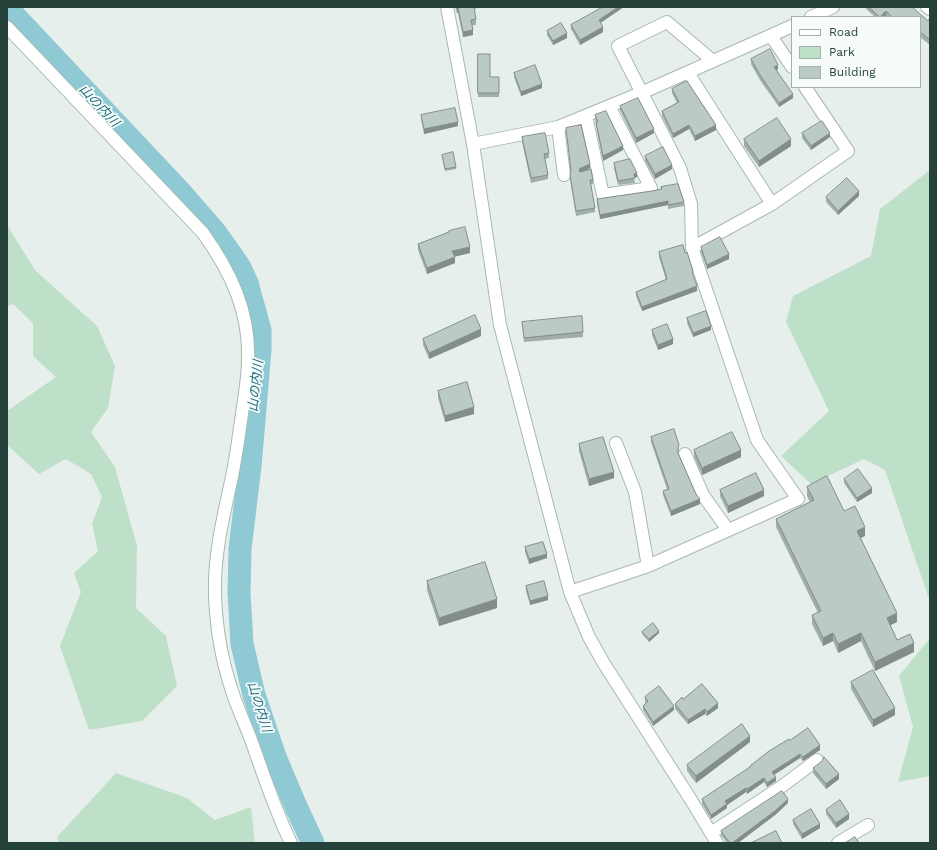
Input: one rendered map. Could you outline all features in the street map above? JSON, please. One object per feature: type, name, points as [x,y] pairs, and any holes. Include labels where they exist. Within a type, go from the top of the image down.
[{"type":"street","points":[[447,7],[473,144],[500,325],[570,592],[589,637],[603,662],[714,838],[817,760]]},
{"type":"street","points":[[813,16],[832,7]]},
{"type":"street","points":[[570,592],[648,566],[798,499],[757,440],[692,248],[690,204],[680,168],[641,94],[618,46],[666,22],[713,61]]},
{"type":"street","points":[[473,144],[558,127],[641,94],[791,26]]},
{"type":"street","points":[[7,27],[203,233],[219,255],[232,280],[242,306],[247,333],[248,359],[236,459],[218,543],[215,567],[216,618],[225,669],[233,694],[271,798],[292,843]]},
{"type":"street","points":[[771,36],[791,66]]},
{"type":"street","points":[[688,73],[772,204]]},
{"type":"street","points":[[692,248],[772,204],[848,151],[807,88]]},
{"type":"street","points":[[586,116],[603,195],[652,188],[609,106]]},
{"type":"street","points":[[558,127],[564,175]]},
{"type":"street","points":[[616,443],[636,492],[648,566]]},
{"type":"street","points":[[685,454],[702,495],[728,530]]},
{"type":"street","points":[[838,843],[868,825]]},
{"type":"green space","points":[[930,170],[930,602],[885,470],[864,459],[811,484],[781,456],[829,411],[786,322],[793,296],[871,256],[880,209]]},
{"type":"green space","points":[[7,225],[35,270],[97,326],[115,366],[108,408],[91,432],[115,467],[137,546],[136,608],[166,636],[177,686],[142,721],[89,730],[60,646],[81,592],[74,573],[98,551],[92,524],[102,497],[91,474],[66,459],[39,474],[7,445],[7,411],[56,377],[33,356],[33,323],[13,304],[7,306]]},
{"type":"green space","points":[[930,638],[930,776],[898,782],[913,727],[899,676]]},
{"type":"green space","points":[[116,773],[187,798],[215,820],[251,807],[255,843],[59,843],[57,837]]},
{"type":"building","points":[[458,7],[474,7],[476,19],[471,20],[473,30],[463,32]]},
{"type":"building","points":[[603,7],[618,7],[599,20],[603,27],[580,40],[571,25]]},
{"type":"building","points":[[869,7],[912,7],[928,21],[930,18],[930,40],[921,33],[921,16],[891,16],[886,11],[881,16],[879,16]]},
{"type":"building","points":[[561,23],[567,33],[553,41],[547,31]]},
{"type":"building","points":[[770,49],[778,65],[774,67],[793,94],[779,103],[751,59]]},
{"type":"building","points":[[478,54],[490,54],[490,77],[499,77],[499,93],[478,93]]},
{"type":"building","points":[[535,65],[542,84],[521,92],[514,73]]},
{"type":"building","points":[[687,81],[716,125],[695,136],[689,125],[673,134],[662,111],[679,102],[672,89]]},
{"type":"building","points":[[638,98],[654,129],[636,138],[620,106]]},
{"type":"building","points":[[455,108],[458,122],[424,129],[421,115]]},
{"type":"building","points":[[606,111],[623,146],[603,156],[596,122],[598,122],[595,115]]},
{"type":"building","points":[[777,118],[791,139],[759,161],[744,139]]},
{"type":"building","points":[[822,121],[830,133],[811,146],[802,133]]},
{"type":"building","points":[[581,125],[590,164],[579,169],[580,172],[591,169],[593,180],[590,180],[595,208],[576,211],[570,175],[571,170],[566,128]]},
{"type":"building","points":[[545,133],[549,153],[544,154],[548,175],[531,178],[522,137]]},
{"type":"building","points":[[663,147],[672,165],[655,174],[645,156]]},
{"type":"building","points":[[453,152],[456,167],[445,169],[442,155]]},
{"type":"building","points":[[630,159],[637,173],[634,174],[635,178],[618,181],[614,163]]},
{"type":"building","points":[[847,178],[859,191],[838,211],[826,197]]},
{"type":"building","points":[[678,184],[684,202],[668,205],[668,201],[600,215],[597,199],[652,191],[662,189],[661,187]]},
{"type":"building","points":[[465,227],[470,247],[452,251],[455,257],[427,268],[418,244],[449,231]]},
{"type":"building","points":[[720,237],[729,254],[707,265],[701,247]]},
{"type":"building","points":[[683,245],[685,253],[687,252],[697,286],[642,307],[636,292],[667,279],[659,252]]},
{"type":"building","points":[[706,311],[711,326],[693,333],[687,318]]},
{"type":"building","points":[[475,315],[481,329],[429,353],[423,339]]},
{"type":"building","points":[[582,316],[583,332],[524,338],[522,322]]},
{"type":"building","points":[[667,324],[673,339],[658,345],[652,330]]},
{"type":"building","points":[[467,382],[474,407],[445,416],[438,391]]},
{"type":"building","points":[[674,429],[679,445],[678,453],[696,494],[700,499],[671,511],[663,491],[669,489],[651,437]]},
{"type":"building","points":[[732,432],[741,450],[702,468],[694,450]]},
{"type":"building","points":[[603,437],[614,472],[589,479],[579,444]]},
{"type":"building","points":[[858,469],[872,488],[857,498],[844,479]]},
{"type":"building","points":[[756,473],[764,490],[728,506],[720,490]]},
{"type":"building","points":[[827,476],[844,511],[855,506],[865,527],[857,531],[897,613],[887,618],[897,640],[910,634],[914,643],[875,662],[861,633],[838,644],[833,633],[823,638],[812,615],[821,611],[776,519],[814,500],[807,487]]},
{"type":"building","points":[[543,542],[547,554],[529,559],[525,547]]},
{"type":"building","points":[[485,562],[497,599],[439,618],[427,581]]},
{"type":"building","points":[[544,581],[548,596],[530,601],[526,586]]},
{"type":"building","points":[[653,623],[659,631],[649,639],[642,632]]},
{"type":"building","points":[[873,670],[895,708],[873,720],[851,682]]},
{"type":"building","points":[[702,684],[718,703],[707,712],[705,709],[688,720],[675,704],[682,697],[683,699]]},
{"type":"building","points":[[659,686],[674,706],[653,722],[643,706],[648,701],[645,697]]},
{"type":"building","points":[[742,724],[750,736],[696,776],[687,765]]},
{"type":"building","points":[[808,728],[820,745],[803,757],[800,754],[772,772],[776,777],[767,783],[764,778],[725,801],[727,804],[711,815],[702,799],[750,767],[769,751]]},
{"type":"building","points":[[824,757],[839,774],[826,784],[813,768],[822,761]]},
{"type":"building","points":[[782,791],[788,799],[775,811],[730,843],[721,831]]},
{"type":"building","points":[[840,800],[849,814],[836,823],[826,810]]},
{"type":"building","points":[[811,809],[820,824],[802,834],[793,820]]},
{"type":"building","points":[[776,831],[782,843],[751,843]]},
{"type":"building","points":[[855,837],[859,843],[845,843]]},
{"type":"waterway","name":"山の内川","points":[[7,8],[182,194],[215,232],[239,266],[247,283],[260,330],[260,350],[250,466],[240,549],[239,592],[242,644],[254,695],[275,757],[313,843]]}]
